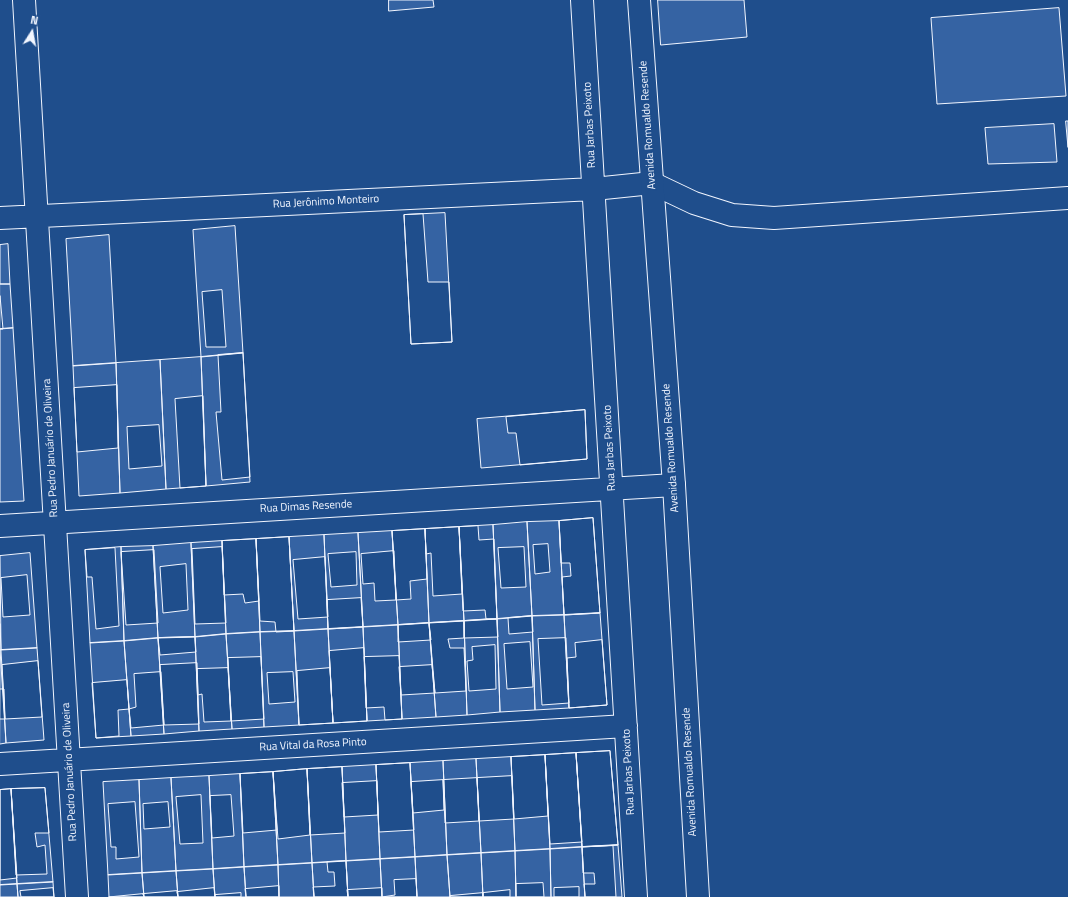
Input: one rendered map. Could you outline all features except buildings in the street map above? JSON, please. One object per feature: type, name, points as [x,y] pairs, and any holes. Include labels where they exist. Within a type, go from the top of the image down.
[{"type":"street","name":"Rua Pedro Januário de Oliveira","points":[[24,0],[77,897]]},
{"type":"street","name":"Rua Jarbas Peixoto","points":[[582,0],[636,897]]},
{"type":"street","name":"Avenida Romualdo Resende","points":[[639,0],[674,485],[698,897]]},
{"type":"street","name":"Rua Jerônimo Monteiro","points":[[0,218],[594,189],[652,183]]},
{"type":"street","points":[[652,183],[694,203],[732,215],[774,218],[1068,198]]},
{"type":"street","name":"Rua Dimas Resende","points":[[0,526],[674,485]]},
{"type":"street","name":"Rua Vital da Rosa Pinto","points":[[0,764],[626,726]]}]
